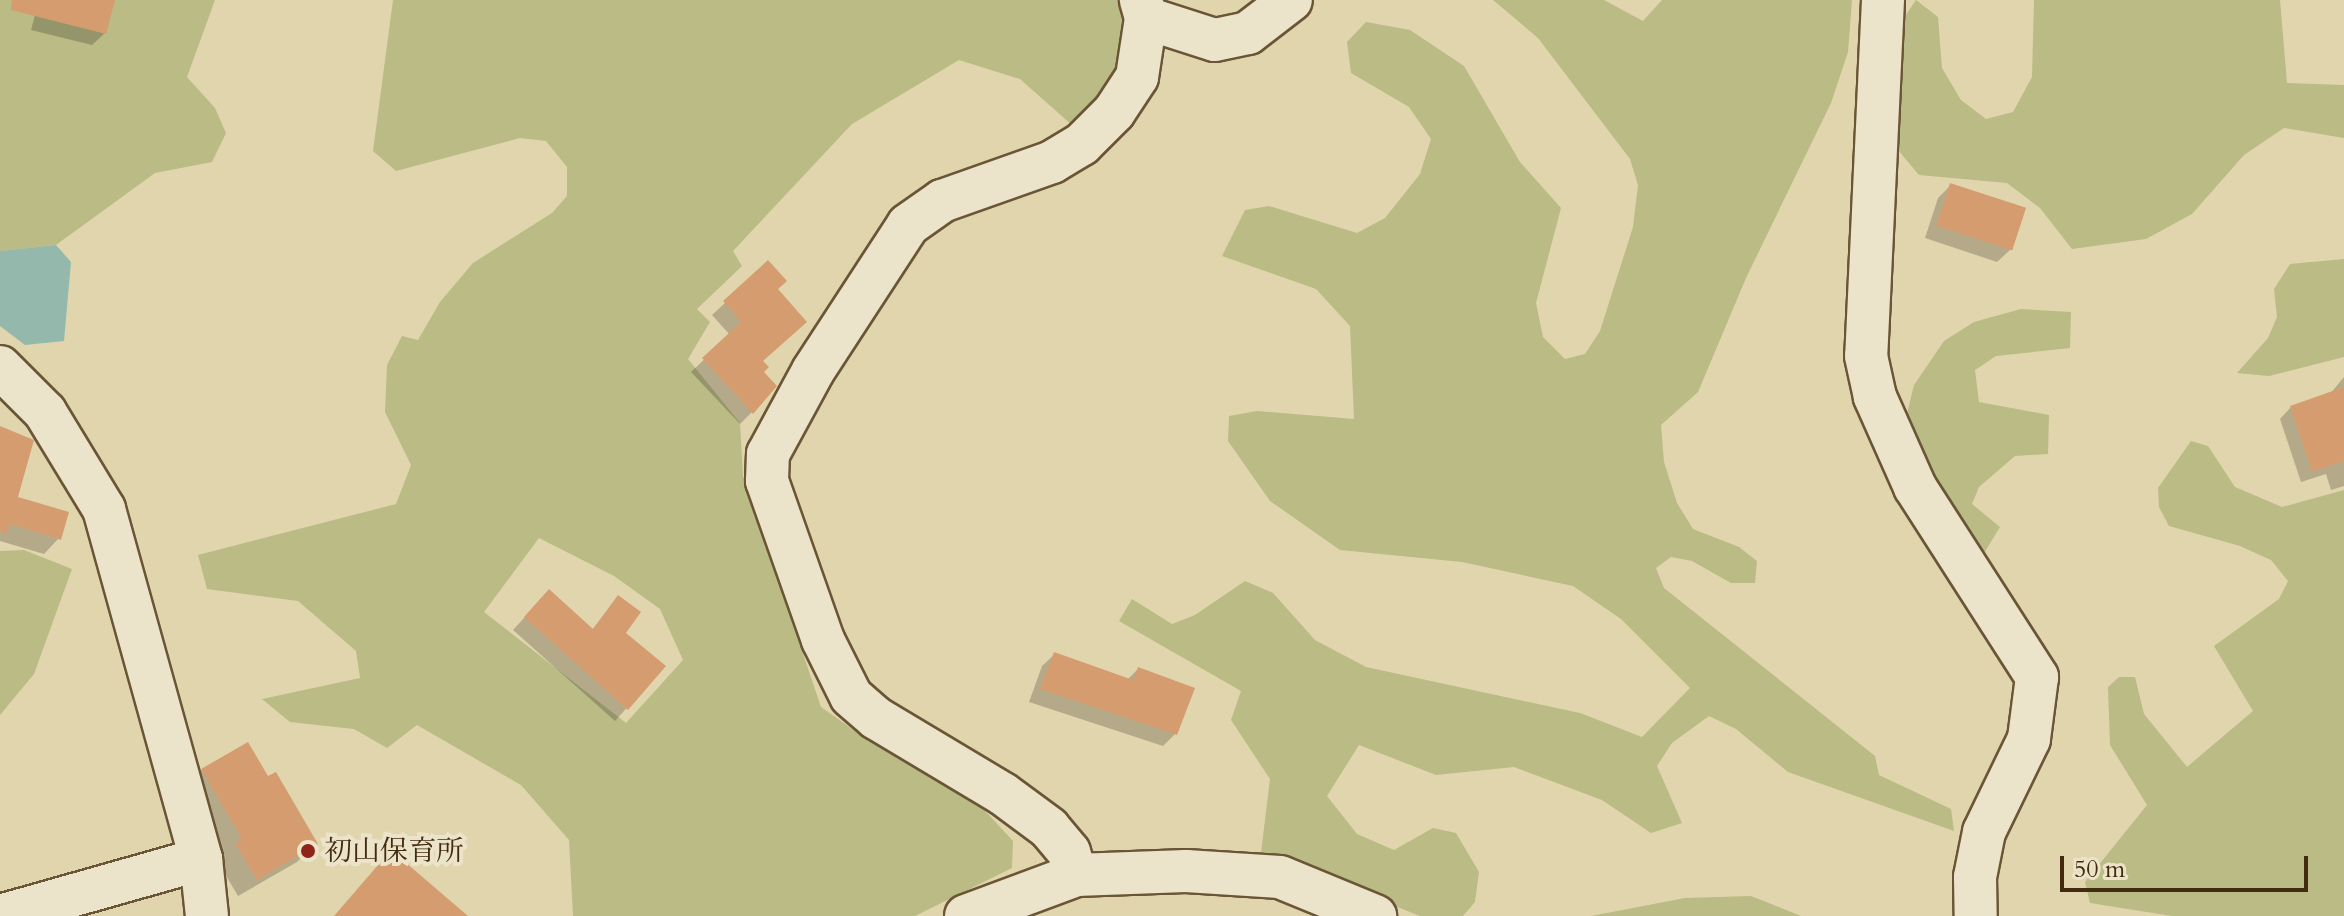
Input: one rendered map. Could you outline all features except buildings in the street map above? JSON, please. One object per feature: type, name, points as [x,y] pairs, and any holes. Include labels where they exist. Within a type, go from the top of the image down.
[{"type":"street","points":[[1076,875],[1069,852],[1049,828],[1003,794],[876,718],[851,696],[823,640],[767,481],[768,454],[813,371],[908,225],[942,201],[1052,162],[1082,144],[1114,112],[1137,77],[1144,9],[1215,40],[1248,33],[1291,0]]},
{"type":"street","points":[[1883,0],[1866,356],[1875,397],[1915,487],[2037,677],[2029,739],[1984,832],[1975,877],[1976,916]]},
{"type":"street","points":[[0,367],[45,412],[104,509],[201,859],[207,916]]},
{"type":"street","points":[[0,916],[201,859]]},
{"type":"street","points":[[966,916],[1076,875],[1186,871],[1280,877],[1375,916]]},
{"type":"green space","points":[[0,0],[215,0],[187,77],[215,108],[226,133],[212,162],[155,173],[56,245],[0,251]]},
{"type":"green space","points":[[393,0],[1124,0],[1122,48],[1099,110],[1073,126],[1020,79],[959,60],[852,124],[733,251],[742,266],[697,309],[710,322],[688,359],[740,423],[743,476],[821,707],[865,738],[976,801],[1013,841],[1012,868],[915,916],[573,916],[569,840],[521,785],[417,725],[387,748],[354,729],[290,722],[262,699],[360,678],[356,651],[298,601],[207,589],[198,555],[396,504],[411,465],[385,412],[387,365],[402,336],[418,340],[440,302],[473,263],[552,213],[567,196],[567,167],[546,141],[520,138],[396,171],[373,151]],"holes":[[[539,538],[614,576],[660,609],[683,660],[626,723],[484,612]]]},
{"type":"green space","points":[[1493,0],[1604,0],[1643,21],[1662,0],[1852,0],[1848,52],[1831,103],[1746,278],[1698,392],[1661,425],[1664,462],[1677,503],[1693,529],[1739,547],[1757,561],[1755,583],[1731,583],[1692,561],[1671,557],[1656,568],[1664,588],[1875,756],[1879,775],[1951,809],[1954,831],[1788,772],[1736,729],[1709,716],[1672,743],[1657,766],[1682,823],[1651,833],[1602,800],[1514,767],[1436,775],[1359,745],[1327,796],[1357,834],[1394,850],[1433,828],[1456,833],[1479,872],[1475,902],[1463,916],[1420,916],[1261,853],[1270,779],[1231,720],[1241,691],[1119,621],[1132,599],[1172,624],[1195,615],[1245,581],[1273,593],[1315,640],[1366,667],[1580,713],[1642,737],[1690,688],[1621,619],[1573,586],[1462,562],[1340,550],[1270,501],[1228,441],[1229,416],[1257,411],[1354,419],[1350,326],[1316,289],[1222,256],[1245,210],[1269,206],[1357,233],[1385,218],[1420,174],[1431,139],[1409,107],[1351,73],[1347,42],[1366,22],[1410,30],[1464,66],[1520,162],[1561,208],[1536,303],[1543,337],[1565,359],[1585,354],[1600,331],[1633,227],[1638,185],[1630,159],[1538,38]]},
{"type":"green space","points":[[1916,0],[1938,17],[1942,68],[1961,100],[1986,119],[2013,112],[2032,77],[2034,0],[2280,0],[2287,83],[2344,85],[2344,138],[2284,128],[2244,155],[2192,214],[2146,239],[2072,249],[2040,208],[2007,183],[1919,175],[1898,150],[1899,25]]},
{"type":"green space","points":[[2344,259],[2344,357],[2269,376],[2237,373],[2268,338],[2277,317],[2274,289],[2290,264]]},
{"type":"green space","points":[[2021,309],[2071,312],[2070,348],[1996,356],[1975,370],[1979,402],[2049,415],[2048,454],[2015,456],[1979,487],[1972,504],[2000,527],[1981,558],[1903,430],[1914,385],[1944,341],[1974,322]]},
{"type":"green space","points":[[2191,441],[2208,446],[2235,487],[2282,507],[2344,490],[2344,916],[2172,916],[2090,903],[2085,882],[2147,805],[2110,745],[2108,687],[2119,677],[2135,677],[2144,714],[2187,767],[2253,711],[2214,646],[2279,599],[2288,581],[2271,560],[2240,546],[2169,526],[2159,507],[2158,488]]},
{"type":"green space","points":[[24,550],[72,569],[34,674],[0,715],[0,551]]},
{"type":"green space","points":[[1751,896],[1801,916],[1591,916],[1685,898]]},
{"type":"water","points":[[56,245],[71,262],[64,341],[25,345],[0,326],[0,251]]},
{"type":"place","name":"初山保育所","points":[[308,851]]}]
